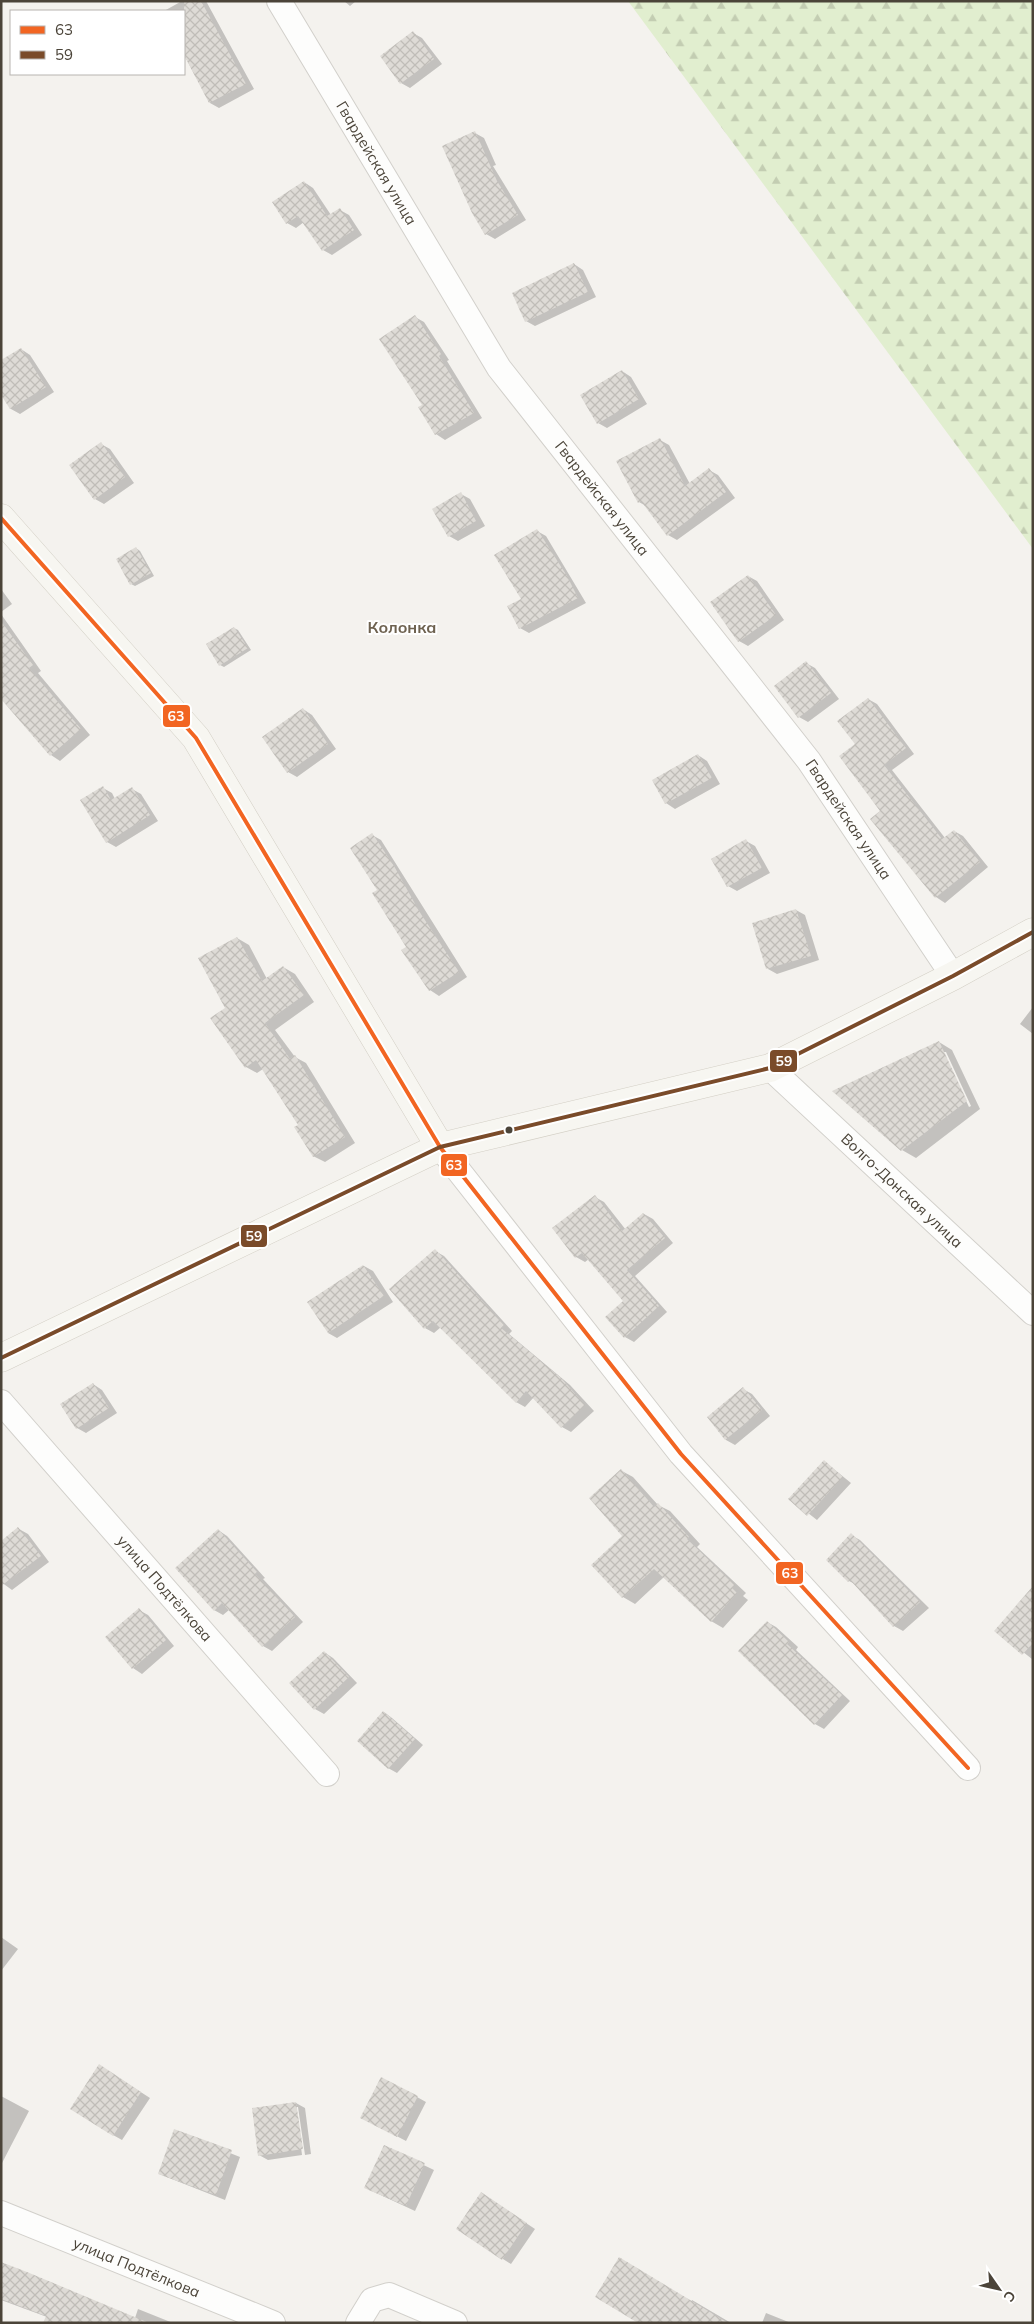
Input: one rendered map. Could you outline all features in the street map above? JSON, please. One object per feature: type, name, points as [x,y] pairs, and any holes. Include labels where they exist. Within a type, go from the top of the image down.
[{"type":"street","name":"Гвардейская улица","points":[[279,1],[499,368],[809,761],[953,976]]},
{"type":"street","points":[[1,518],[196,738],[440,1147],[681,1454],[968,1768]]},
{"type":"street","points":[[1,1358],[440,1147],[770,1068],[953,976],[1033,932]]},
{"type":"street","name":"Волго-Донская улица","points":[[770,1068],[1033,1313]]},
{"type":"street","name":"улица Подтёлкова","points":[[1,1402],[327,1774]]},
{"type":"street","name":"улица Подтёлкова","points":[[1,2213],[273,2323]]},
{"type":"street","points":[[358,2323],[372,2300],[389,2294],[454,2323]]},
{"type":"green space","points":[[628,1],[1033,1],[1033,549]]},
{"type":"building","points":[[184,1],[201,1],[246,84],[209,103],[185,57]]},
{"type":"building","points":[[413,31],[434,59],[400,84],[380,56]]},
{"type":"building","points":[[475,131],[497,181],[518,215],[485,235],[472,213],[442,146]]},
{"type":"building","points":[[304,181],[327,216],[340,208],[354,230],[322,251],[298,216],[286,224],[272,202]]},
{"type":"building","points":[[574,263],[588,292],[525,322],[512,293]]},
{"type":"building","points":[[415,315],[441,354],[439,356],[474,413],[435,435],[418,407],[422,405],[379,339]]},
{"type":"building","points":[[21,348],[46,387],[10,409],[1,395],[1,360]]},
{"type":"building","points":[[622,370],[639,399],[597,424],[580,395]]},
{"type":"building","points":[[660,438],[685,486],[709,468],[726,492],[667,536],[641,501],[638,503],[616,461]]},
{"type":"building","points":[[101,442],[125,477],[94,500],[69,465]]},
{"type":"building","points":[[461,492],[476,521],[448,537],[432,509]]},
{"type":"building","points":[[537,529],[567,576],[578,598],[519,629],[507,606],[521,599],[494,555]]},
{"type":"building","points":[[136,547],[151,573],[130,585],[116,559]]},
{"type":"building","points":[[748,575],[776,615],[738,642],[710,602]]},
{"type":"building","points":[[1,621],[33,665],[29,668],[81,729],[50,756],[1,699]]},
{"type":"building","points":[[234,627],[248,648],[219,666],[206,644]]},
{"type":"building","points":[[806,661],[831,693],[798,718],[774,686]]},
{"type":"building","points":[[868,698],[906,748],[884,765],[942,839],[954,830],[980,862],[935,898],[870,819],[880,811],[839,756],[855,744],[837,721]]},
{"type":"building","points":[[303,708],[328,744],[287,773],[262,737]]},
{"type":"building","points":[[698,754],[712,778],[665,804],[652,780]]},
{"type":"building","points":[[103,786],[111,800],[132,787],[150,815],[106,843],[80,800]]},
{"type":"building","points":[[372,833],[394,866],[419,911],[459,972],[429,991],[401,950],[406,947],[372,893],[377,890],[350,848]]},
{"type":"building","points":[[746,839],[762,868],[727,887],[711,859]]},
{"type":"building","points":[[796,909],[811,956],[766,969],[752,923]]},
{"type":"building","points":[[237,937],[262,981],[283,966],[304,995],[265,1023],[290,1059],[295,1055],[345,1137],[313,1157],[294,1127],[298,1125],[256,1060],[245,1068],[210,1018],[225,1008],[198,958]]},
{"type":"building","points":[[939,1041],[967,1101],[901,1151],[832,1091]]},
{"type":"building","points":[[595,1195],[622,1231],[643,1213],[665,1238],[627,1270],[659,1306],[624,1338],[605,1317],[623,1301],[582,1253],[575,1258],[552,1228]]},
{"type":"building","points":[[435,1249],[504,1325],[501,1328],[561,1378],[585,1405],[561,1428],[526,1391],[516,1403],[433,1321],[424,1329],[389,1289]]},
{"type":"building","points":[[363,1265],[384,1296],[328,1333],[307,1302]]},
{"type":"building","points":[[93,1383],[109,1408],[76,1429],[60,1404]]},
{"type":"building","points":[[743,1387],[762,1410],[725,1440],[707,1417]]},
{"type":"building","points":[[824,1460],[843,1477],[807,1516],[788,1499]]},
{"type":"building","points":[[621,1469],[654,1507],[658,1503],[689,1537],[687,1539],[735,1585],[732,1588],[737,1593],[711,1622],[654,1569],[622,1598],[591,1565],[622,1536],[589,1498]]},
{"type":"building","points":[[18,1527],[41,1556],[1,1586],[1,1541]]},
{"type":"building","points":[[218,1529],[257,1572],[255,1574],[295,1617],[262,1647],[222,1603],[214,1611],[175,1568]]},
{"type":"building","points":[[851,1533],[920,1602],[893,1627],[850,1580],[848,1582],[826,1560]]},
{"type":"building","points":[[1033,1586],[1033,1643],[1022,1655],[994,1631]]},
{"type":"building","points":[[139,1608],[166,1640],[132,1669],[105,1637]]},
{"type":"building","points":[[767,1621],[789,1642],[787,1644],[842,1695],[814,1725],[738,1651]]},
{"type":"building","points":[[324,1651],[349,1677],[314,1710],[289,1683]]},
{"type":"building","points":[[383,1711],[415,1739],[388,1769],[357,1741]]},
{"type":"building","points":[[99,2064],[141,2092],[113,2136],[70,2109]]},
{"type":"building","points":[[381,2077],[418,2096],[397,2137],[360,2118]]},
{"type":"building","points":[[296,2102],[303,2149],[258,2156],[252,2108]]},
{"type":"building","points":[[174,2129],[232,2150],[216,2195],[158,2174]]},
{"type":"building","points":[[384,2145],[425,2163],[406,2206],[364,2188]]},
{"type":"building","points":[[481,2192],[527,2223],[502,2260],[456,2229]]},
{"type":"building","points":[[619,2257],[728,2323],[638,2323],[595,2297]]},
{"type":"building","points":[[1,2262],[149,2323],[43,2323],[46,2316],[1,2299]]},
{"type":"transit line","name":"63","points":[[1,518],[196,738],[440,1147],[681,1454],[968,1768]]},
{"type":"transit line","name":"59","points":[[1,1358],[440,1147],[770,1068],[953,976],[1033,932]]},
{"type":"district","name":"Колонка","points":[[402,627]]}]
